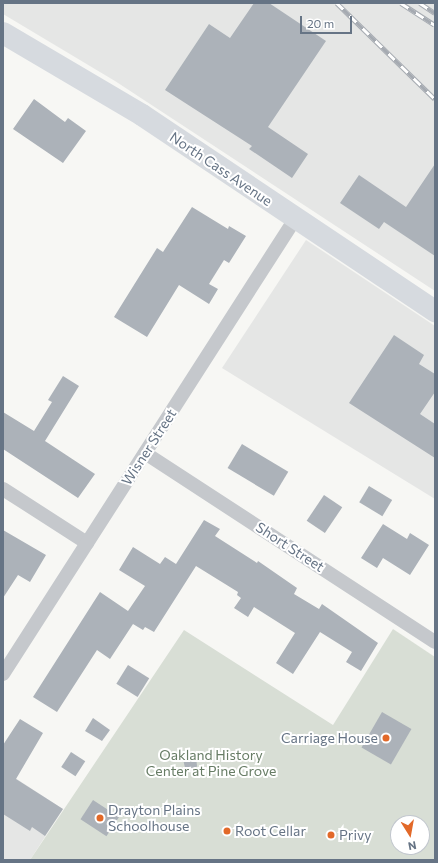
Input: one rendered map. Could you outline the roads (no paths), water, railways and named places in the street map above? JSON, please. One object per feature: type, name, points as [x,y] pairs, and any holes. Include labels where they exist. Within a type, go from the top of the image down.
[{"type":"main road","name":"North Cass Avenue","points":[[3,33],[142,115],[294,219],[435,311]]},
{"type":"street","name":"Wisner Street","points":[[3,674],[294,219]]},
{"type":"street","name":"Short Street","points":[[145,453],[435,642]]},
{"type":"street","points":[[3,489],[88,542]]},
{"type":"railway","points":[[337,3],[435,99]]},
{"type":"railway","points":[[401,3],[435,25]]},
{"type":"railway","points":[[420,3],[435,13]]},
{"type":"place","name":"Carriage House","points":[[386,738]]},
{"type":"place","name":"Drayton Plains Schoolhouse","points":[[100,818]]},
{"type":"place","name":"Root Cellar","points":[[227,831]]},
{"type":"place","name":"Privy","points":[[331,835]]},
{"type":"park label","name":"Oakland History Center at Pine Grove","points":[[211,764]]}]
